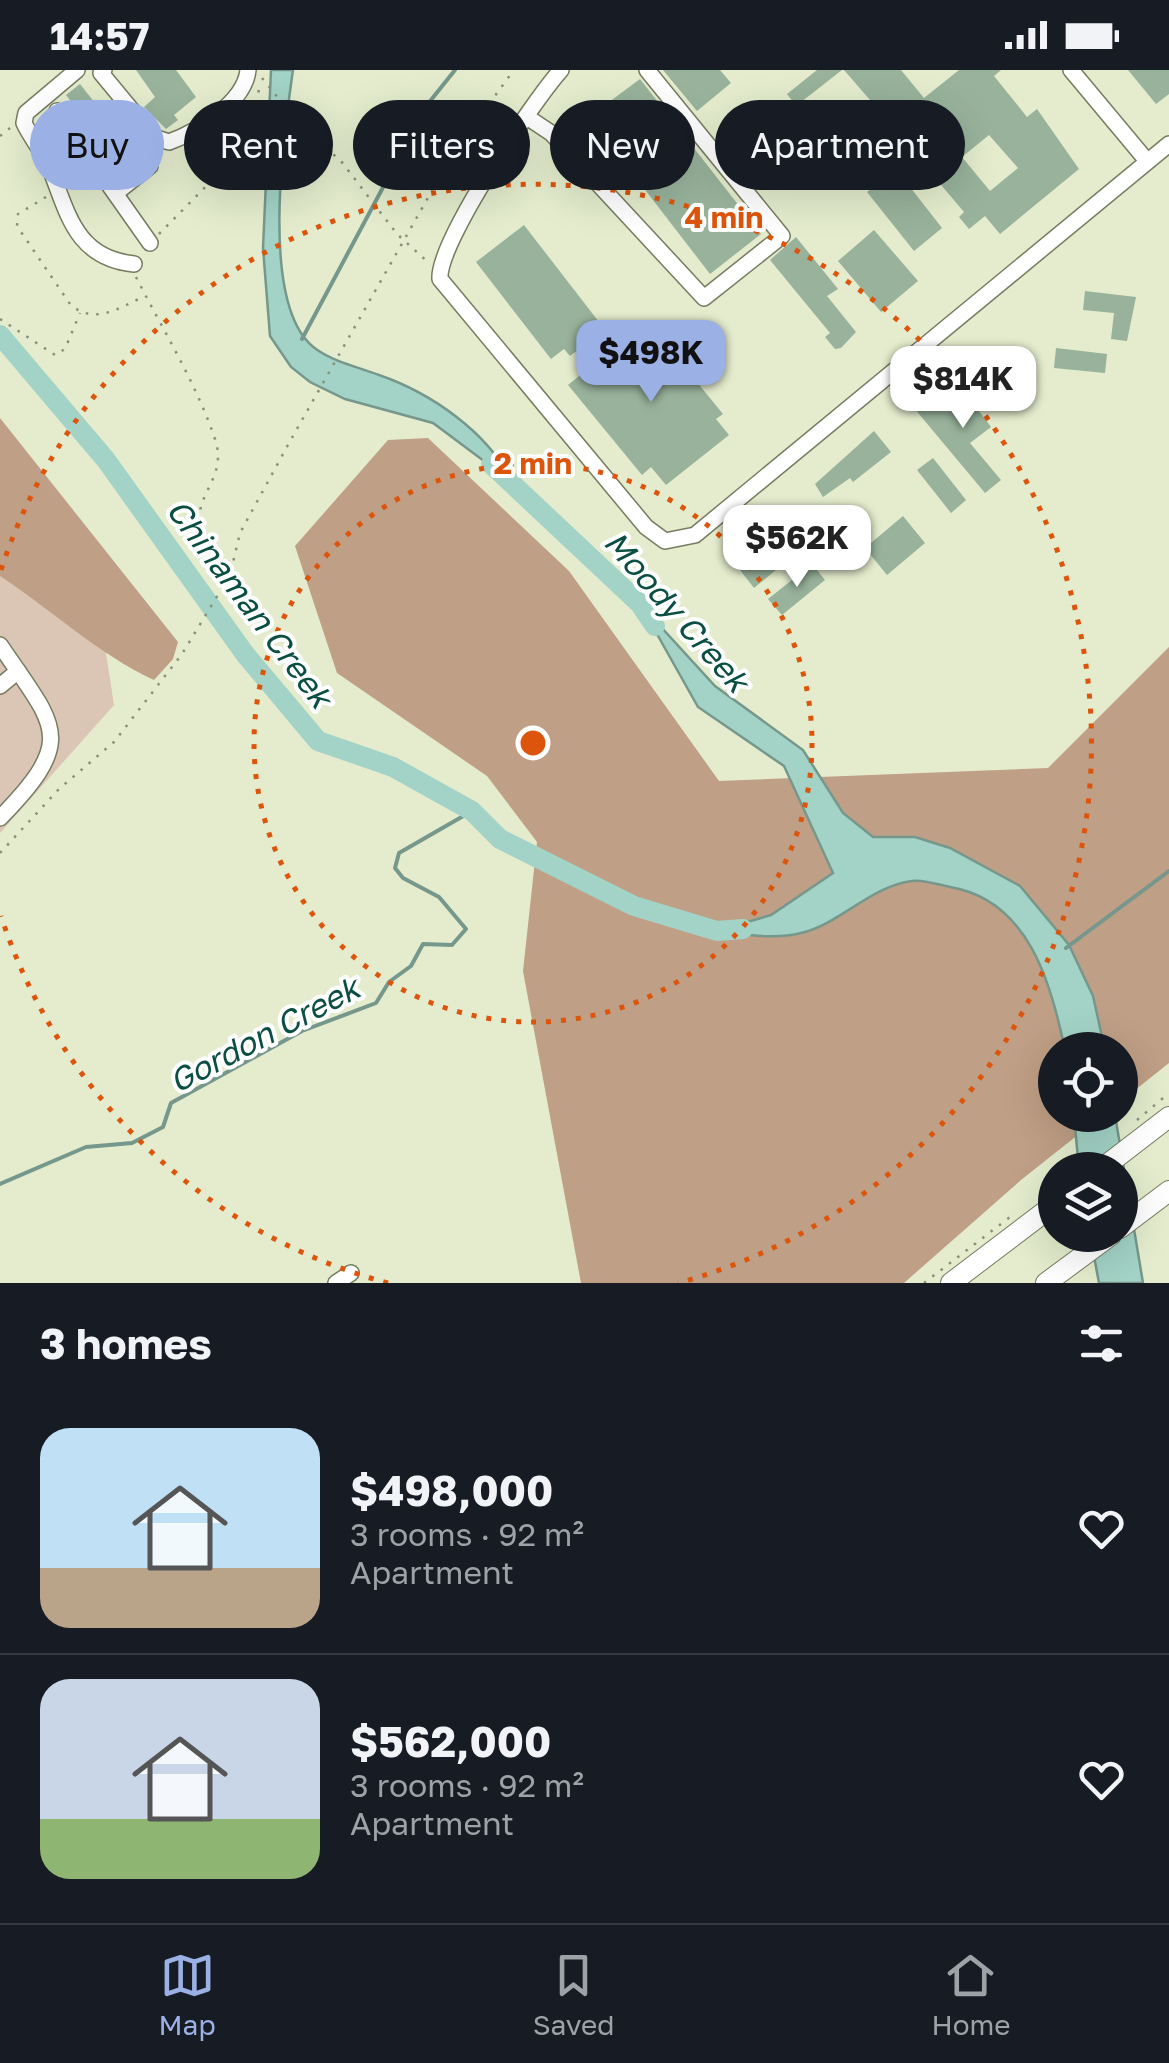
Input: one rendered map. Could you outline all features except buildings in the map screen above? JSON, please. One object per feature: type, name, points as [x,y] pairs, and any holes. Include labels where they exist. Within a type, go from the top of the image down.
[{"type":"highway","points":[[1118,1152],[1140,1129],[1169,1117]]},
{"type":"highway","points":[[1138,1215],[1169,1190]]},
{"type":"highway","points":[[951,1283],[1024,1216],[1038,1211]]},
{"type":"highway","points":[[1050,1280],[1088,1252]]},
{"type":"street","points":[[77,70],[24,118],[50,167],[56,192],[76,232],[112,259],[134,264]]},
{"type":"street","points":[[104,70],[101,73],[146,130],[164,142],[195,130],[230,102],[254,72]]},
{"type":"street","points":[[530,113],[561,70]]},
{"type":"street","points":[[530,119],[550,133],[704,298],[782,236],[646,70]]},
{"type":"street","points":[[1071,70],[1147,161]]},
{"type":"street","points":[[482,190],[440,269],[444,288],[653,535],[676,541],[695,535],[1169,144]]},
{"type":"street","points":[[114,190],[150,242]]},
{"type":"street","points":[[116,193],[120,190]]},
{"type":"street","points":[[0,646],[47,714],[52,742],[37,777],[0,818]]},
{"type":"street","points":[[0,686],[18,671]]},
{"type":"street","points":[[336,1283],[351,1273]]},
{"type":"path","points":[[0,853],[59,789],[114,742],[194,633],[222,588],[240,533],[455,150],[514,70]]},
{"type":"path","points":[[254,72],[302,127],[341,161],[405,242],[425,262],[440,269]]},
{"type":"path","points":[[150,242],[220,172],[257,121],[254,72]]},
{"type":"path","points":[[56,192],[18,214],[17,226],[60,292],[80,313],[107,313],[146,295]]},
{"type":"path","points":[[134,264],[216,440],[218,466],[201,494],[200,517],[209,542],[232,565]]},
{"type":"path","points":[[0,319],[55,356],[64,350],[80,313]]},
{"type":"path","points":[[1140,1129],[1169,1093]]},
{"type":"path","points":[[924,1283],[1024,1216]]},
{"type":"shaded area","points":[[0,418],[178,642],[173,659],[154,680],[94,645],[0,576]]},
{"type":"shaded area","points":[[428,438],[569,571],[719,781],[1048,768],[1169,647],[1169,1063],[1138,1088],[1138,1032],[1038,1032],[1038,1132],[1082,1132],[1056,1152],[1038,1152],[1038,1167],[904,1283],[581,1283],[523,971],[537,842],[487,776],[337,673],[295,546],[388,440]]},
{"type":"shaded area","points":[[0,497],[97,594],[114,705],[0,833]]},
{"type":"water","points":[[271,70],[293,70],[289,100],[270,100]]},
{"type":"water","points":[[266,190],[280,190],[281,259],[287,297],[298,328],[323,354],[399,383],[456,416],[488,447],[512,482],[433,423],[345,399],[310,382],[291,367],[270,336],[263,248]]},
{"type":"water","points":[[640,604],[715,686],[803,750],[843,813],[873,837],[915,837],[950,848],[1020,886],[1069,945],[1093,996],[1101,1032],[1060,1032],[1043,972],[1017,926],[999,908],[977,895],[931,882],[897,884],[801,933],[770,936],[717,931],[771,915],[833,873],[784,766],[698,707]]},
{"type":"water","points":[[1076,1132],[1118,1132],[1121,1152],[1077,1152]]},
{"type":"water","points":[[1093,1252],[1138,1252],[1143,1283],[1099,1283]]},
{"type":"waterway","points":[[302,339],[427,105],[455,70]]},
{"type":"waterway","name":"Chinaman Creek","points":[[0,335],[106,460],[245,654],[318,741],[393,767],[472,811],[500,839],[634,906],[717,931],[743,929]]},
{"type":"waterway","name":"Moody Creek","points":[[491,464],[640,604],[655,626]]},
{"type":"waterway","name":"Gordon Creek","points":[[0,1184],[86,1147],[132,1143],[163,1127],[171,1103],[302,1031],[376,1003],[389,982],[411,966],[423,944],[452,945],[466,929],[439,897],[403,878],[395,868],[399,853],[472,811]]},
{"type":"waterway","points":[[1066,948],[1169,871]]}]
